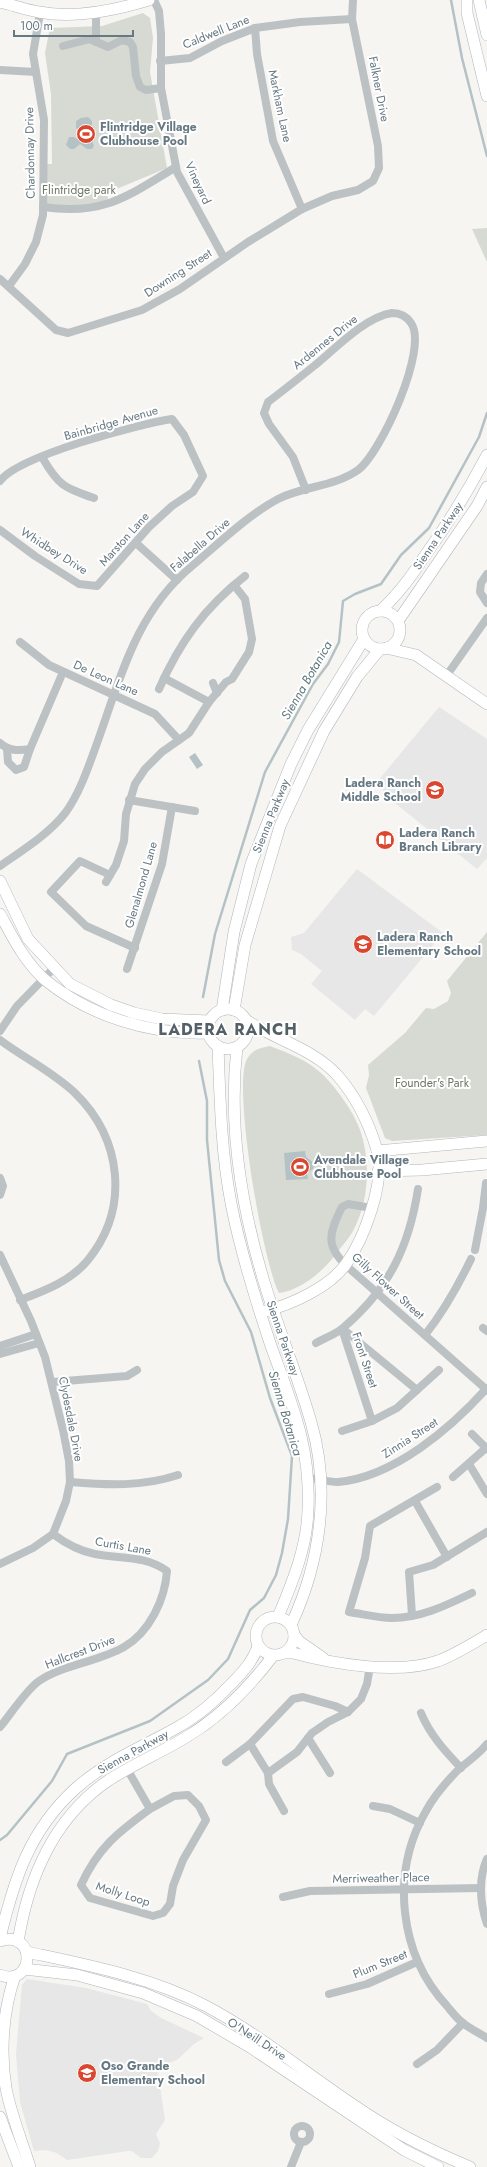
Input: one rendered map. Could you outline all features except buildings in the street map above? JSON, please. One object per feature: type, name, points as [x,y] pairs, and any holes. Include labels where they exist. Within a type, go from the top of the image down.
[{"type":"main road","points":[[0,2],[40,13],[76,14],[117,10],[149,0]]},
{"type":"main road","points":[[467,0],[467,13],[487,96]]},
{"type":"main road","points":[[472,0],[480,4],[487,35]]},
{"type":"main road","name":"Sienna Parkway","points":[[222,1010],[234,932],[251,864],[292,764],[308,730],[364,639],[362,627],[365,621],[374,613],[380,611],[397,596],[463,500],[487,455]]},
{"type":"main road","name":"Sienna Parkway","points":[[234,1010],[245,945],[280,826],[324,731],[357,677],[383,649],[397,641],[399,626],[473,512],[487,487]]},
{"type":"main road","points":[[380,611],[390,614],[416,655]]},
{"type":"main road","points":[[364,639],[373,648],[416,655],[487,704]]},
{"type":"main road","points":[[0,881],[28,939],[70,984],[111,1006],[162,1019],[209,1021]]},
{"type":"main road","points":[[0,914],[20,950],[44,978],[92,1010],[144,1028],[194,1034],[208,1033]]},
{"type":"main road","points":[[260,1312],[273,1309],[311,1292],[346,1265],[368,1222],[372,1208],[378,1171],[377,1151],[355,1098],[328,1065],[313,1055],[273,1036],[246,1020],[234,1010],[222,1010],[212,1016],[209,1021],[208,1033],[212,1041],[218,1046],[231,1049],[256,1037],[273,1036]]},
{"type":"main road","name":"Sienna Parkway","points":[[18,1942],[25,1905],[32,1880],[45,1853],[71,1814],[108,1781],[130,1767],[188,1736],[210,1721],[279,1655],[292,1646],[292,1630],[302,1602],[316,1551],[320,1531],[320,1480],[312,1423],[258,1262],[246,1212],[236,1141],[234,1090],[241,1043],[248,1030],[246,1020]]},
{"type":"main road","name":"Sienna Parkway","points":[[0,1940],[17,1874],[33,1841],[55,1810],[85,1781],[108,1764],[179,1726],[211,1703],[227,1688],[250,1662],[258,1646],[255,1634],[261,1623],[271,1617],[278,1617],[296,1573],[304,1541],[308,1511],[308,1478],[304,1445],[296,1412],[260,1312],[231,1203],[221,1122],[218,1046]]},
{"type":"main road","points":[[377,1151],[487,1141]]},
{"type":"main road","points":[[378,1171],[422,1170],[487,1164]]},
{"type":"main road","points":[[278,1617],[292,1630],[300,1642],[323,1659]]},
{"type":"main road","points":[[258,1646],[267,1654],[279,1655],[293,1653],[352,1666],[396,1667],[438,1661],[486,1638]]},
{"type":"main road","points":[[130,1767],[134,1756],[176,1732],[179,1726]]},
{"type":"main road","points":[[0,1940],[12,1939],[18,1942],[27,1952],[28,1958],[24,1969],[15,1976],[10,1988],[4,2028],[4,2069],[6,2088],[30,2167]]},
{"type":"main road","name":"O'Neill Drive","points":[[27,1952],[148,1982],[206,2006],[256,2037],[354,2106],[402,2136],[470,2167]]},
{"type":"main road","name":"O'Neill Drive","points":[[24,1969],[77,1975],[144,1993],[197,2016],[250,2047],[404,2150],[438,2167]]},
{"type":"main road","points":[[0,1975],[15,1976]]},
{"type":"main road","points":[[0,2117],[19,2167]]},
{"type":"street","name":"Vineyard","points":[[154,0],[159,11],[161,34],[161,88],[176,167],[190,197],[224,258]]},
{"type":"street","name":"Falkner Drive","points":[[353,0],[352,19],[378,146],[379,168],[373,181]]},
{"type":"street","points":[[96,12],[96,42]]},
{"type":"street","name":"Chardonnay Drive","points":[[9,286],[25,264],[36,242],[43,207],[44,120],[33,54],[40,13]]},
{"type":"street","name":"Caldwell Lane","points":[[160,61],[190,58],[222,41],[255,28],[300,22],[352,19]]},
{"type":"street","name":"Markham Lane","points":[[255,28],[257,54],[273,141],[302,209]]},
{"type":"street","points":[[63,46],[90,39],[108,47],[122,40],[130,42],[134,47],[136,76],[140,87],[146,90],[161,88]]},
{"type":"street","points":[[0,70],[36,72]]},
{"type":"street","points":[[43,207],[82,210],[104,206],[126,197],[176,167]]},
{"type":"street","name":"Downing Street","points":[[0,279],[56,330],[68,333],[142,310],[180,289],[224,258],[302,209],[332,196],[358,190],[373,181]]},
{"type":"street","name":"Ardennes Drive","points":[[306,490],[293,457],[268,424],[264,413],[268,402],[365,325],[392,313],[403,316],[411,323]]},
{"type":"street","name":"Falabella Drive","points":[[0,866],[35,842],[66,812],[86,776],[135,638],[151,611],[178,580],[189,568],[259,512],[277,500],[333,483],[357,470],[371,458],[388,428],[404,388],[414,351],[416,332],[411,323]]},
{"type":"street","name":"Bainbridge Avenue","points":[[0,481],[4,476],[42,457],[111,433],[149,423],[172,419],[184,435],[203,476]]},
{"type":"street","points":[[42,457],[53,477],[68,490],[94,498]]},
{"type":"street","name":"Marston Lane","points":[[97,586],[149,527],[172,506],[193,492],[203,476]]},
{"type":"street","name":"Whidbey Drive","points":[[0,530],[34,556],[79,584],[97,586]]},
{"type":"street","points":[[136,543],[178,580]]},
{"type":"street","points":[[485,601],[480,592],[481,583],[487,574]]},
{"type":"street","points":[[159,689],[175,654],[190,630],[209,608],[245,576]]},
{"type":"street","points":[[135,948],[86,926],[51,892],[80,861],[108,879],[116,865],[124,841],[129,800],[135,784],[146,768],[162,752],[194,727],[209,702],[226,682],[232,679],[249,652],[252,639],[246,599],[234,585]]},
{"type":"street","points":[[447,675],[487,618]]},
{"type":"street","name":"De Leon Lane","points":[[20,642],[49,665],[155,714],[179,740]]},
{"type":"street","points":[[7,749],[8,762],[16,770],[24,767],[30,749],[63,672]]},
{"type":"street","points":[[164,678],[209,702]]},
{"type":"street","points":[[213,683],[217,693]]},
{"type":"street","points":[[0,743],[7,749],[19,751],[30,749]]},
{"type":"street","points":[[129,800],[195,811]]},
{"type":"street","name":"Glenalmond Lane","points":[[126,969],[135,948],[162,864],[172,807]]},
{"type":"street","points":[[0,1031],[17,1006],[54,968]]},
{"type":"street","points":[[0,1040],[74,1093],[103,1129],[112,1154],[116,1173],[110,1218],[99,1243],[87,1261],[53,1288],[20,1300]]},
{"type":"street","points":[[0,1178],[3,1186],[0,1195]]},
{"type":"street","points":[[474,1250],[485,1208],[486,1183]]},
{"type":"street","points":[[316,1343],[342,1329],[377,1293],[398,1260],[407,1241],[418,1189]]},
{"type":"street","name":"Gilly Flower Street","points":[[372,1208],[348,1204],[342,1207],[331,1236],[332,1247],[346,1265],[487,1389]]},
{"type":"street","name":"Clydesdale Drive","points":[[0,1255],[36,1334],[53,1382],[69,1461],[70,1482],[66,1501],[53,1534]]},
{"type":"street","points":[[425,1335],[456,1291],[471,1258]]},
{"type":"street","name":"Front Street","points":[[342,1329],[417,1390]]},
{"type":"street","name":"Front Street","points":[[342,1329],[372,1421]]},
{"type":"street","points":[[0,1346],[36,1334]]},
{"type":"street","points":[[0,1354],[39,1343]]},
{"type":"street","points":[[53,1382],[127,1376],[138,1370]]},
{"type":"street","points":[[342,1431],[372,1421],[397,1408],[439,1370]]},
{"type":"street","name":"Zinnia Street","points":[[308,1478],[337,1482],[362,1477],[395,1464],[450,1426],[487,1389]]},
{"type":"street","points":[[453,1477],[486,1449],[472,1434]]},
{"type":"street","points":[[469,1464],[486,1489]]},
{"type":"street","points":[[70,1482],[112,1486],[160,1481],[178,1475]]},
{"type":"street","points":[[437,1487],[370,1526],[365,1558],[349,1612],[392,1618],[412,1615],[436,1611],[472,1593]]},
{"type":"street","points":[[415,1500],[447,1557]]},
{"type":"street","points":[[412,1615],[409,1572],[433,1565],[487,1532]]},
{"type":"street","points":[[0,1564],[33,1548],[53,1534]]},
{"type":"street","name":"Curtis Lane","points":[[53,1534],[67,1544],[94,1554],[138,1558],[157,1564],[167,1571]]},
{"type":"street","name":"Hallcrest Drive","points":[[0,1727],[38,1682],[60,1671],[124,1648],[138,1636],[154,1615],[166,1588],[167,1571]]},
{"type":"street","points":[[268,1773],[297,1752],[308,1738],[328,1722],[348,1712],[361,1699],[367,1684],[370,1666]]},
{"type":"street","points":[[226,1762],[250,1744],[293,1699],[303,1697],[335,1706],[348,1712]]},
{"type":"street","points":[[421,1713],[426,1726],[436,1741],[461,1768]]},
{"type":"street","points":[[308,1738],[330,1773]]},
{"type":"street","points":[[250,1744],[268,1773],[269,1784],[284,1811]]},
{"type":"street","points":[[487,1744],[473,1759],[461,1768],[433,1800],[420,1823],[408,1850],[403,1889],[407,1927],[417,1962],[432,1989],[462,2023],[487,2038]]},
{"type":"street","points":[[130,1767],[130,1774],[150,1809]]},
{"type":"street","name":"Molly Loop","points":[[188,1795],[198,1806],[206,1820],[183,1860],[173,1886],[170,1904],[163,1913],[153,1916],[90,1898],[80,1885],[101,1850],[122,1829],[150,1809],[174,1796],[188,1795]]},
{"type":"street","points":[[373,1806],[390,1809],[420,1823]]},
{"type":"street","points":[[487,1859],[481,1888],[484,1915],[487,1924]]},
{"type":"street","name":"Merriweather Place","points":[[283,1897],[310,1891],[481,1888]]},
{"type":"street","name":"Plum Street","points":[[329,1994],[367,1984],[417,1962]]},
{"type":"street","points":[[417,2064],[437,2050],[462,2023]]},
{"type":"street","points":[[291,2167],[301,2142]]},
{"type":"shaded area","name":"Flintridge Village Clubhouse Pool","points":[[88,117],[92,121],[91,138],[94,146],[92,149],[87,149],[80,144],[74,149],[70,149],[66,145],[69,137],[74,137],[77,139],[81,136],[81,132],[76,128],[76,121],[81,118]]},
{"type":"shaded area","name":"Ladera Ranch Middle School","points":[[439,707],[487,739],[487,858],[477,869],[390,799],[377,782]]},
{"type":"shaded area","points":[[195,753],[203,765],[197,769],[189,757]]},
{"type":"shaded area","name":"Ladera Ranch Elementary School","points":[[357,869],[443,933],[374,1016],[365,1009],[355,1020],[311,984],[322,971],[301,954],[292,950],[291,937],[304,933]]},
{"type":"shaded area","name":"Avendale Village Clubhouse Pool","points":[[305,1151],[306,1157],[314,1163],[313,1169],[307,1173],[308,1179],[286,1180],[284,1153]]},
{"type":"shaded area","name":"Oso Grande Elementary School","points":[[27,1979],[86,1988],[147,2004],[151,2011],[161,2018],[204,2038],[194,2044],[177,2060],[157,2067],[165,2120],[156,2134],[160,2143],[158,2151],[152,2158],[141,2158],[132,2151],[128,2151],[67,2160],[57,2153],[46,2150],[34,2151],[20,2102],[16,2054],[22,1985]]},
{"type":"green space","name":"Flintridge park","points":[[143,13],[150,18],[153,38],[150,72],[167,168],[107,193],[109,205],[43,207],[44,164],[52,164],[51,94],[45,53],[50,28],[102,26]]},
{"type":"green space","points":[[487,228],[487,262],[472,229]]},
{"type":"green space","name":"Founder's Park","points":[[487,932],[487,1135],[392,1141],[385,1138],[366,1088],[369,1075],[368,1065],[405,1033],[426,1008],[434,1009],[448,1001],[451,993],[447,981]]},
{"type":"green space","points":[[270,1046],[297,1057],[316,1068],[338,1092],[349,1107],[360,1130],[364,1142],[367,1168],[367,1181],[362,1207],[358,1220],[350,1236],[319,1273],[296,1288],[279,1293],[272,1275],[258,1213],[251,1175],[243,1103],[243,1076],[247,1059],[254,1051]]},
{"type":"waterway","name":"Sienna Botanica","points":[[451,0],[462,58],[487,156]]},
{"type":"waterway","name":"Sienna Botanica","points":[[203,997],[215,934],[265,772],[313,684],[328,664],[339,642],[343,601],[355,594],[381,584],[401,555],[429,528],[479,437],[487,413]]},
{"type":"waterway","name":"Sienna Botanica","points":[[0,1840],[7,1835],[52,1781],[67,1754],[150,1721],[208,1680],[228,1659],[250,1610],[264,1598],[276,1575],[282,1553],[288,1519],[292,1456],[270,1398],[251,1332],[225,1281],[219,1260],[207,1140],[207,1101],[199,1061]]},
{"type":"place","name":"Flintridge Village Clubhouse Pool","points":[[86,134]]},
{"type":"place","name":"Ladera Ranch Middle School","points":[[435,790]]},
{"type":"place","name":"Ladera Ranch Branch Library","points":[[385,840]]},
{"type":"place","name":"Ladera Ranch Elementary School","points":[[363,944]]},
{"type":"place","name":"Avendale Village Clubhouse Pool","points":[[300,1167]]},
{"type":"place","name":"Oso Grande Elementary School","points":[[87,2073]]},
{"type":"district","name":"LADERA RANCH","points":[[228,1029]]}]
